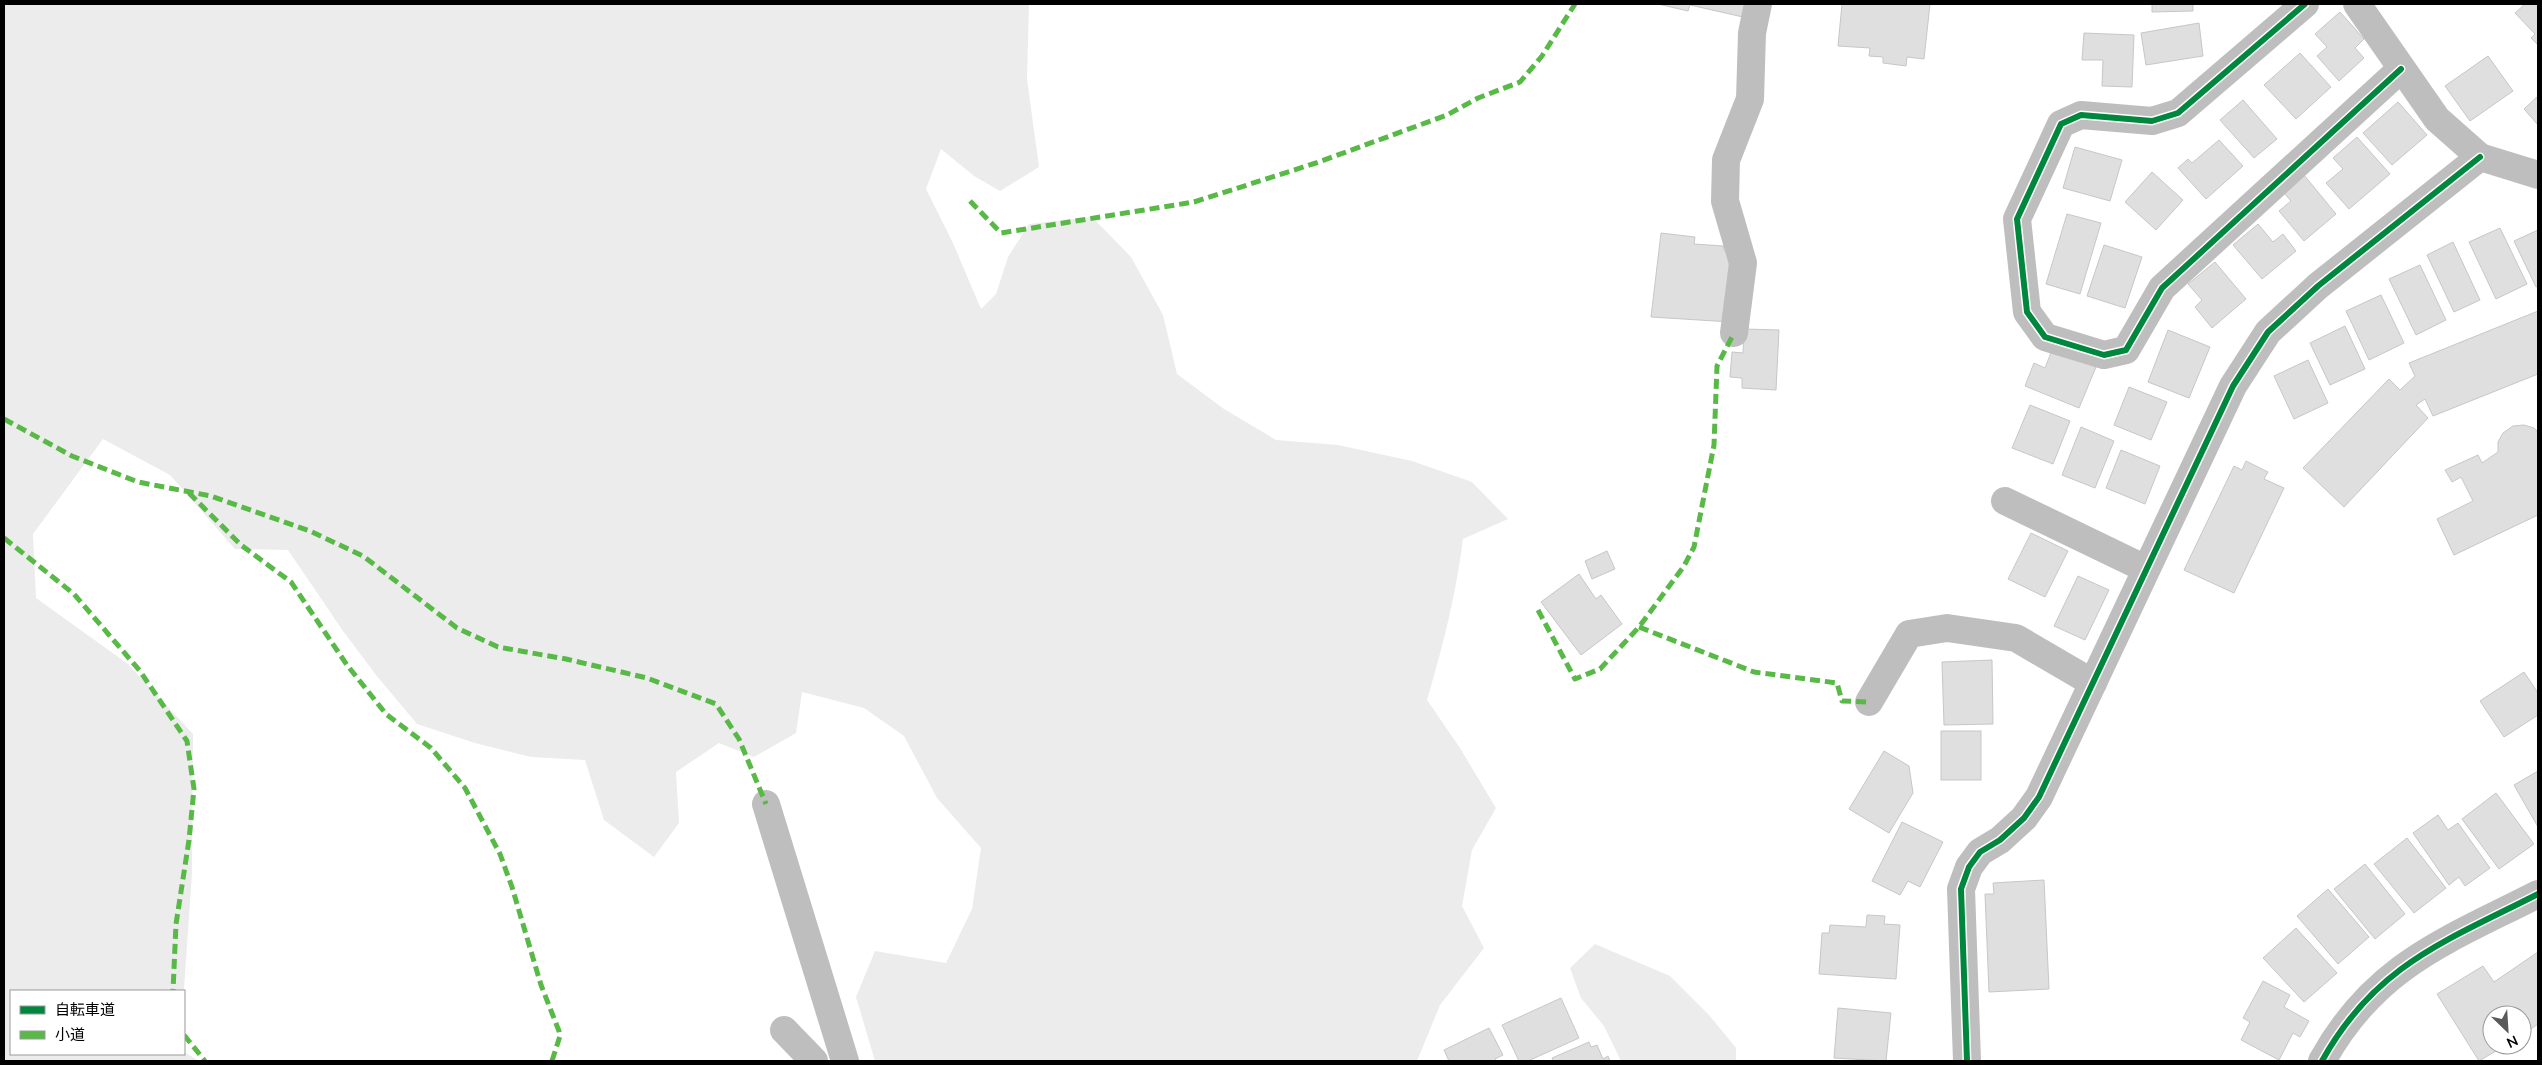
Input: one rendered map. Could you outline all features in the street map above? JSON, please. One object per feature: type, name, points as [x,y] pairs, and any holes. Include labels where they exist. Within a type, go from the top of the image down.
[{"type":"street","points":[[1734,333],[1743,263],[1725,201],[1726,160],[1750,99],[1752,33],[1758,4]]},
{"type":"street","points":[[2305,4],[2178,113],[2152,121],[2081,115],[2060,124],[2017,219],[2028,312],[2045,337],[2104,355],[2126,350],[2162,288],[2401,69]]},
{"type":"street","points":[[2357,4],[2437,119],[2480,157],[2538,175]]},
{"type":"street","points":[[1967,1061],[1961,889],[1969,867],[1980,852],[2000,840],[2024,818],[2039,797],[2232,386],[2268,332],[2318,286],[2480,157]]},
{"type":"street","points":[[2005,501],[2146,569]]},
{"type":"street","points":[[1869,702],[1909,634],[1947,628],[2016,638],[2093,682]]},
{"type":"street","points":[[766,804],[845,1061]]},
{"type":"street","points":[[2322,1061],[2337,1034],[2363,1002],[2408,962],[2538,894]]},
{"type":"street","points":[[784,1030],[814,1061]]},
{"type":"shaded area","points":[[4,4],[1029,4],[1027,79],[1039,167],[1000,191],[974,176],[941,149],[926,189],[953,243],[981,309],[996,294],[1008,257],[1029,224],[1092,217],[1131,257],[1163,315],[1177,374],[1224,409],[1276,440],[1338,445],[1412,461],[1472,482],[1508,519],[1463,539],[1457,580],[1427,700],[1460,748],[1496,808],[1472,850],[1462,906],[1484,948],[1440,1005],[1417,1061],[875,1061],[856,997],[875,951],[946,963],[972,909],[981,848],[937,798],[904,736],[864,708],[802,692],[796,733],[754,757],[719,743],[676,772],[679,823],[654,857],[604,820],[585,760],[531,757],[475,743],[417,724],[376,675],[343,631],[288,550],[235,549],[170,475],[103,439],[33,534],[36,598],[128,664],[193,734],[192,873],[184,989],[10,990],[10,1055],[185,1055],[185,1053],[199,1061],[4,1061]]},
{"type":"shaded area","points":[[1595,944],[1670,976],[1709,1015],[1736,1048],[1736,1061],[1621,1061],[1604,1026],[1581,998],[1570,968]]},
{"type":"building","points":[[1658,4],[1746,4],[1743,17],[1690,5],[1688,11]]},
{"type":"building","points":[[1842,4],[1930,4],[1924,59],[1907,57],[1906,66],[1883,63],[1883,57],[1869,56],[1870,48],[1838,46]]},
{"type":"building","points":[[2152,4],[2193,4],[2193,11],[2152,12]]},
{"type":"building","points":[[2525,4],[2538,4],[2538,45],[2531,38],[2535,34],[2515,13]]},
{"type":"building","points":[[2340,12],[2364,39],[2355,48],[2364,58],[2339,81],[2317,56],[2327,47],[2315,34]]},
{"type":"building","points":[[2199,23],[2203,56],[2146,65],[2141,33]]},
{"type":"building","points":[[2084,33],[2134,35],[2132,87],[2102,86],[2103,60],[2082,60]]},
{"type":"building","points":[[2300,53],[2331,87],[2296,119],[2264,85]]},
{"type":"building","points":[[2488,56],[2513,91],[2470,121],[2445,86]]},
{"type":"building","points":[[2538,96],[2538,125],[2524,109]]},
{"type":"building","points":[[2243,100],[2277,139],[2254,158],[2220,120]]},
{"type":"building","points":[[2398,102],[2427,135],[2392,165],[2363,133]]},
{"type":"building","points":[[2357,137],[2390,174],[2349,209],[2326,183],[2343,169],[2333,158]]},
{"type":"building","points":[[2219,140],[2243,166],[2206,199],[2178,168],[2188,159],[2192,163]]},
{"type":"building","points":[[2075,147],[2122,160],[2110,201],[2063,188]]},
{"type":"building","points":[[2152,172],[2183,200],[2156,230],[2125,202]]},
{"type":"building","points":[[2304,175],[2336,214],[2304,241],[2279,211],[2291,201],[2283,192]]},
{"type":"building","points":[[2067,214],[2101,223],[2080,294],[2046,284]]},
{"type":"building","points":[[2258,224],[2273,242],[2283,234],[2296,251],[2262,279],[2233,245]]},
{"type":"building","points":[[2500,228],[2527,284],[2496,299],[2469,242]]},
{"type":"building","points":[[2538,230],[2538,286],[2536,287],[2514,241]]},
{"type":"building","points":[[1661,233],[1695,237],[1694,244],[1724,246],[1724,250],[1733,250],[1731,322],[1651,317]]},
{"type":"building","points":[[2453,242],[2480,300],[2454,312],[2427,255]]},
{"type":"building","points":[[2104,245],[2142,257],[2125,308],[2087,296]]},
{"type":"building","points":[[2215,262],[2246,299],[2212,328],[2195,307],[2202,300],[2188,284]]},
{"type":"building","points":[[2420,265],[2446,320],[2416,335],[2389,279]]},
{"type":"building","points":[[2381,295],[2404,343],[2369,360],[2346,311]]},
{"type":"building","points":[[2538,311],[2538,374],[2433,416],[2425,399],[2416,405],[2428,418],[2344,507],[2303,468],[2389,379],[2400,390],[2415,376],[2409,363]]},
{"type":"building","points":[[2345,326],[2365,369],[2330,385],[2310,343]]},
{"type":"building","points":[[1744,329],[1779,330],[1776,390],[1742,388],[1742,378],[1730,377],[1732,352],[1743,353]]},
{"type":"building","points":[[2168,330],[2210,347],[2189,398],[2148,382]]},
{"type":"building","points":[[2052,350],[2096,367],[2079,408],[2025,386],[2034,363],[2045,368]]},
{"type":"building","points":[[2308,360],[2328,403],[2294,419],[2274,376]]},
{"type":"building","points":[[2129,387],[2167,402],[2151,440],[2114,425]]},
{"type":"building","points":[[2030,405],[2070,421],[2053,464],[2012,448]]},
{"type":"building","points":[[2524,425],[2534,428],[2538,432],[2538,515],[2454,555],[2437,519],[2473,501],[2461,477],[2452,482],[2445,470],[2478,455],[2482,463],[2498,452],[2498,442],[2503,433],[2513,426]]},
{"type":"building","points":[[2081,427],[2114,441],[2095,488],[2062,475]]},
{"type":"building","points":[[2121,450],[2160,466],[2145,504],[2106,488]]},
{"type":"building","points":[[2246,461],[2268,472],[2264,479],[2284,488],[2234,593],[2184,570],[2234,466],[2242,470]]},
{"type":"building","points":[[2031,533],[2068,551],[2045,597],[2008,579]]},
{"type":"building","points":[[1607,551],[1615,569],[1592,579],[1585,561]]},
{"type":"building","points":[[1579,574],[1596,599],[1601,595],[1622,624],[1581,655],[1541,602]]},
{"type":"building","points":[[2078,576],[2109,590],[2085,640],[2054,626]]},
{"type":"building","points":[[1992,660],[1993,724],[1944,725],[1942,662]]},
{"type":"building","points":[[2524,672],[2538,693],[2538,715],[2504,737],[2480,701]]},
{"type":"building","points":[[1941,731],[1981,731],[1981,780],[1941,780]]},
{"type":"building","points":[[1884,751],[1909,766],[1913,793],[1889,833],[1849,809]]},
{"type":"building","points":[[2538,771],[2538,827],[2514,785]]},
{"type":"building","points":[[2496,793],[2534,844],[2499,869],[2462,819]]},
{"type":"building","points":[[2438,815],[2448,830],[2458,823],[2490,868],[2465,886],[2459,877],[2449,885],[2413,833]]},
{"type":"building","points":[[1902,822],[1943,842],[1920,887],[1908,881],[1900,895],[1872,881]]},
{"type":"building","points":[[2407,838],[2446,888],[2414,913],[2374,864]]},
{"type":"building","points":[[2365,864],[2405,914],[2375,939],[2334,889]]},
{"type":"building","points":[[2044,880],[2049,989],[1989,992],[1985,894],[1994,894],[1993,883]]},
{"type":"building","points":[[2328,889],[2369,937],[2338,964],[2297,916]]},
{"type":"building","points":[[1867,915],[1885,916],[1884,924],[1900,925],[1896,979],[1819,974],[1822,933],[1829,933],[1830,925],[1866,927]]},
{"type":"building","points":[[2296,928],[2337,973],[2304,1002],[2263,958]]},
{"type":"building","points":[[2538,952],[2538,1024],[2532,1028],[2532,1005],[2482,1005],[2482,1055],[2489,1055],[2479,1061],[2437,994],[2483,966],[2494,982]]},
{"type":"building","points":[[2263,981],[2290,995],[2284,1007],[2309,1021],[2300,1037],[2293,1033],[2279,1060],[2241,1040],[2250,1022],[2243,1018]]},
{"type":"building","points":[[1561,998],[1579,1038],[1528,1061],[1519,1061],[1502,1025]]},
{"type":"building","points":[[1838,1008],[1891,1013],[1886,1061],[1834,1058]]},
{"type":"building","points":[[1489,1028],[1503,1055],[1495,1059],[1497,1061],[1449,1061],[1444,1050]]},
{"type":"building","points":[[1589,1042],[1591,1047],[1597,1045],[1603,1059],[1608,1056],[1610,1061],[1553,1061],[1552,1058]]},
{"type":"marked path","points":[[970,201],[1001,233],[1194,202],[1316,163],[1447,115],[1478,98],[1520,82],[1542,56],[1575,4]]},
{"type":"marked path","points":[[1538,610],[1575,679],[1600,669],[1639,627],[1684,566],[1694,547],[1714,445],[1717,366],[1734,333]]},
{"type":"marked path","points":[[4,419],[72,456],[138,482],[211,496],[310,531],[363,556],[457,628],[498,647],[566,659],[647,678],[716,704],[739,739],[766,804]]},
{"type":"marked path","points":[[189,493],[241,545],[291,582],[347,665],[386,714],[431,748],[465,788],[500,854],[512,887],[541,985],[559,1031],[560,1036],[552,1061]]},
{"type":"marked path","points":[[4,538],[74,594],[140,671],[187,741],[194,789],[189,840],[176,924],[173,990]]},
{"type":"marked path","points":[[1639,627],[1754,672],[1837,683],[1842,701],[1869,702]]},
{"type":"marked path","points":[[185,1036],[205,1061]]},
{"type":"cycle path","points":[[2305,4],[2178,113],[2152,121],[2081,115],[2061,124],[2017,219],[2027,312],[2045,337],[2104,355],[2126,350],[2162,288],[2401,69]]},
{"type":"cycle path","points":[[1967,1061],[1961,889],[1969,867],[1980,852],[2000,840],[2024,818],[2039,797],[2233,386],[2268,332],[2318,286],[2480,157]]},
{"type":"cycle path","points":[[2322,1061],[2343,1028],[2365,1001],[2389,978],[2443,942],[2538,894]]}]
